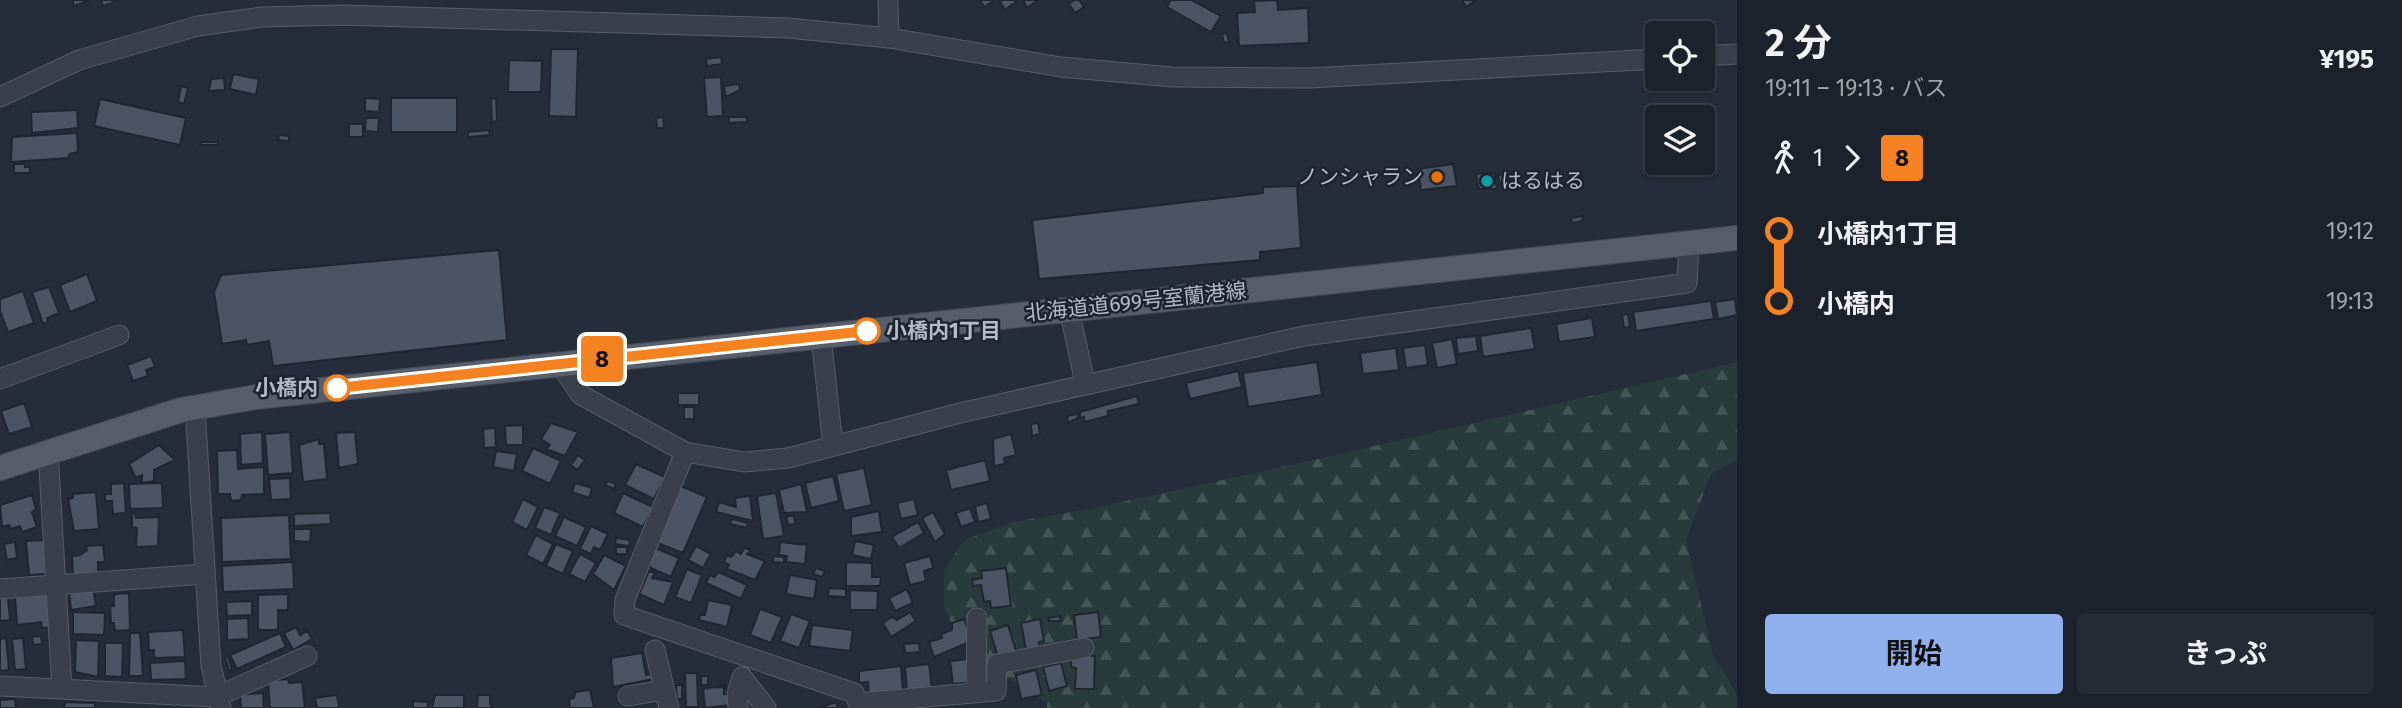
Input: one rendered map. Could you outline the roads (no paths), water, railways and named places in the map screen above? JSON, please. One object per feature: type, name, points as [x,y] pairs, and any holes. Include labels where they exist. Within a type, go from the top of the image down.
[{"type":"main road","name":"北海道道699号室蘭港線","points":[[0,468],[195,407],[256,397],[1737,238]]},
{"type":"street","points":[[888,0],[889,38]]},
{"type":"street","points":[[0,97],[79,60],[137,41],[258,9],[341,15],[788,28],[889,38],[1061,67],[1172,77],[1310,78],[1645,60]]},
{"type":"street","points":[[1715,55],[1737,54]]},
{"type":"street","points":[[559,363],[582,395],[685,452],[744,462],[788,458],[1085,383],[1304,336],[1687,283],[1689,244]]},
{"type":"street","points":[[1069,309],[1085,383]]},
{"type":"street","points":[[0,379],[119,335]]},
{"type":"street","points":[[821,336],[832,446]]},
{"type":"street","points":[[195,407],[211,666],[219,703]]},
{"type":"street","points":[[48,452],[62,689]]},
{"type":"street","points":[[685,452],[625,600],[624,615],[854,692],[859,706],[996,691],[997,664],[1084,648]]},
{"type":"street","points":[[0,589],[205,575]]},
{"type":"street","points":[[976,618],[976,692]]},
{"type":"street","points":[[628,696],[666,699],[655,650]]},
{"type":"street","points":[[0,686],[219,703],[307,656]]},
{"type":"street","points":[[738,708],[737,694],[742,677],[765,708]]},
{"type":"place","name":"ノンシャラン","points":[[1437,177]]},
{"type":"place","name":"はるはる","points":[[1487,181]]},
{"type":"place","name":"小橋内1丁目","points":[[867,331]]},
{"type":"place","name":"小橋内","points":[[337,388]]}]
